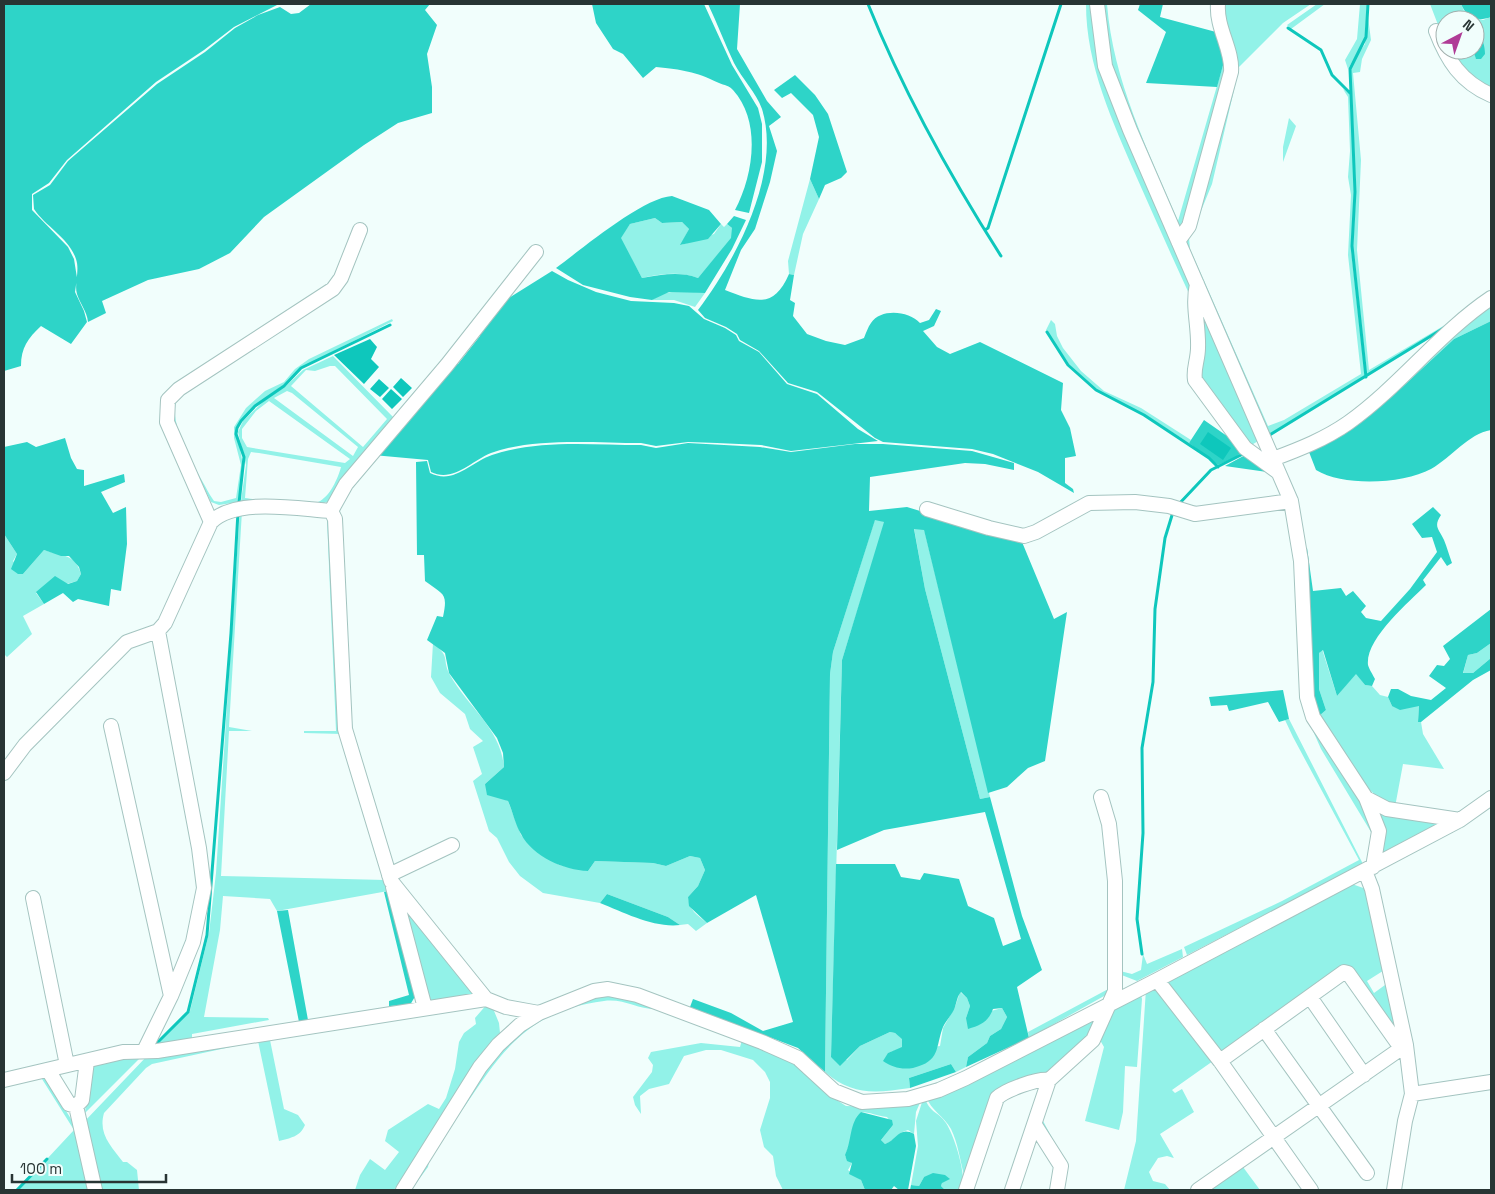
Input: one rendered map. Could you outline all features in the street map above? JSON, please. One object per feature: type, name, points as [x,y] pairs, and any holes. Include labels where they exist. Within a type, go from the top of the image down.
[{"type":"street","points":[[1097,4],[1105,66],[1130,130],[1291,501],[1301,561],[1307,697],[1313,717],[1366,798],[1379,831],[1369,869],[1412,1094],[1404,1122],[1394,1190]]},
{"type":"street","points":[[1178,241],[1189,226],[1231,72],[1230,58],[1219,22],[1218,4]]},
{"type":"street","points":[[1449,60],[1456,70],[1491,95]]},
{"type":"street","points":[[211,522],[167,422],[168,400],[179,389],[333,288],[341,278],[360,230]]},
{"type":"street","points":[[331,511],[346,484],[448,365],[536,252]]},
{"type":"street","points":[[1197,284],[1194,298],[1198,349],[1194,380],[1247,450],[1279,472]]},
{"type":"street","points":[[1273,459],[1305,448],[1348,423],[1385,393],[1468,316],[1491,298]]},
{"type":"street","points":[[927,509],[989,528],[1024,536],[1036,532],[1089,503],[1135,502],[1174,508],[1195,514],[1291,501]]},
{"type":"street","points":[[4,773],[17,759],[25,745],[127,642],[158,631],[165,623],[211,522],[217,516],[238,508],[331,511]]},
{"type":"street","points":[[331,511],[335,520],[346,729],[390,878],[425,1008]]},
{"type":"street","points":[[144,1051],[171,996],[193,942],[204,888],[199,848],[158,631]]},
{"type":"street","points":[[112,726],[171,996]]},
{"type":"street","points":[[1012,1190],[1049,1080],[1093,1040],[1111,1003],[1115,980],[1113,957],[1114,881],[1109,824],[1101,796]]},
{"type":"street","points":[[1366,798],[1387,809],[1460,820]]},
{"type":"street","points":[[403,1190],[488,1056],[511,1032],[539,1013],[594,991],[608,989],[637,995],[793,1056],[807,1065],[834,1091],[853,1100],[872,1103],[908,1099],[939,1090],[1157,980],[1460,820],[1491,798]]},
{"type":"street","points":[[390,878],[452,845]]},
{"type":"street","points":[[390,878],[486,998],[506,1008],[539,1013]]},
{"type":"street","points":[[33,898],[67,1065]]},
{"type":"street","points":[[1220,1061],[1344,972],[1348,972],[1404,1047]]},
{"type":"street","points":[[1157,980],[1220,1061],[1311,1190]]},
{"type":"street","points":[[1310,997],[1364,1075]]},
{"type":"street","points":[[4,1080],[123,1052],[198,1045],[486,998]]},
{"type":"street","points":[[1264,1029],[1367,1173]]},
{"type":"street","points":[[1198,1190],[1404,1047]]},
{"type":"street","points":[[76,1106],[82,1100],[87,1061]]},
{"type":"street","points":[[48,1070],[69,1104],[76,1106]]},
{"type":"street","points":[[966,1190],[997,1098],[1004,1093],[1042,1079],[1049,1080]]},
{"type":"street","points":[[1412,1094],[1491,1082]]},
{"type":"street","points":[[76,1106],[95,1190]]},
{"type":"street","points":[[1035,1125],[1062,1166],[1057,1190]]},
{"type":"shaded area","points":[[4,4],[279,4],[234,27],[204,50],[156,82],[67,160],[49,183],[32,194],[32,210],[68,247],[74,259],[77,278],[75,292],[87,322],[71,344],[41,326],[26,344],[22,354],[21,366],[4,371]]},
{"type":"shaded area","points":[[311,4],[430,4],[425,10],[437,25],[427,54],[432,87],[432,113],[398,123],[364,145],[264,217],[230,253],[199,269],[148,280],[102,301],[106,313],[88,322],[76,290],[77,268],[73,252],[34,209],[33,195],[50,185],[68,161],[157,84],[205,52],[235,28],[258,15],[280,7],[291,14],[299,13]]},
{"type":"shaded area","points":[[592,4],[704,4],[732,65],[758,108],[762,124],[762,162],[749,213],[735,210],[746,181],[752,149],[748,117],[742,103],[733,90],[702,76],[674,69],[656,67],[643,78],[623,54],[613,49],[596,23]]},
{"type":"shaded area","points":[[708,4],[740,4],[737,49],[767,101],[781,117],[769,126],[777,151],[770,182],[755,229],[741,250],[725,290],[763,300],[777,293],[789,274],[794,275],[790,300],[795,303],[793,316],[807,334],[845,345],[864,338],[871,323],[881,315],[888,313],[902,314],[920,323],[929,320],[936,309],[941,311],[934,326],[923,331],[937,347],[950,354],[980,342],[1063,383],[1061,410],[1070,428],[1076,456],[1065,458],[1065,483],[1073,489],[1074,493],[1038,472],[993,454],[972,449],[883,442],[875,438],[817,392],[788,383],[759,351],[740,340],[737,334],[726,327],[705,318],[698,310],[727,266],[752,215],[761,188],[766,160],[767,134],[762,109],[734,63]]},
{"type":"shaded area","points":[[1086,4],[1093,4],[1093,23],[1192,287],[1192,300],[1137,178],[1102,93],[1087,27]]},
{"type":"shaded area","points":[[1099,4],[1107,4],[1116,60],[1124,88],[1178,221],[1225,58],[1227,66],[1180,230],[1113,75]]},
{"type":"shaded area","points":[[1140,4],[1163,4],[1160,17],[1216,32],[1225,58],[1217,87],[1146,83],[1166,32],[1138,10]]},
{"type":"shaded area","points":[[1219,4],[1311,4],[1283,23],[1237,69]]},
{"type":"shaded area","points":[[1317,4],[1325,4],[1291,29],[1287,25]]},
{"type":"shaded area","points":[[1360,4],[1367,4],[1365,39],[1348,69],[1345,60],[1357,39]]},
{"type":"shaded area","points":[[1430,4],[1461,4],[1464,10],[1435,10],[1435,17]]},
{"type":"shaded area","points":[[1461,4],[1491,4],[1491,17],[1485,18],[1485,10],[1463,9]]},
{"type":"shaded area","points":[[1368,17],[1371,40],[1362,59],[1360,72],[1353,73],[1361,160],[1357,250],[1369,370],[1450,322],[1491,290],[1491,294],[1448,325],[1367,376],[1353,247],[1356,193],[1351,68],[1365,44]]},
{"type":"shaded area","points":[[1491,17],[1491,93],[1481,87],[1457,60],[1485,60],[1485,19]]},
{"type":"shaded area","points":[[1238,73],[1212,184],[1194,228],[1230,79]]},
{"type":"shaded area","points":[[795,75],[815,95],[828,114],[847,172],[841,178],[825,185],[819,199],[810,179],[819,137],[813,115],[791,93],[782,98],[774,90]]},
{"type":"shaded area","points":[[1343,89],[1351,95],[1354,193],[1351,248],[1365,377],[1266,436],[1185,249],[1186,236],[1189,238],[1190,249],[1268,426],[1284,420],[1361,374],[1348,255],[1351,195],[1348,177],[1350,151],[1348,97]]},
{"type":"shaded area","points":[[1289,118],[1296,126],[1283,162],[1283,147]]},
{"type":"shaded area","points":[[810,179],[819,199],[803,234],[794,275],[789,274],[788,261]]},
{"type":"shaded area","points":[[672,196],[709,210],[721,224],[708,239],[680,245],[689,229],[682,222],[662,223],[655,218],[630,224],[621,238],[642,278],[677,274],[698,278],[731,238],[732,228],[727,224],[734,216],[746,220],[732,249],[705,293],[669,292],[652,300],[630,297],[583,285],[556,268],[596,237],[645,205]]},
{"type":"shaded area","points":[[655,218],[662,223],[682,222],[689,229],[681,245],[714,234],[721,224],[724,227],[727,224],[732,228],[732,238],[698,278],[677,274],[663,274],[642,278],[620,238],[630,224]]},
{"type":"shaded area","points":[[552,271],[596,292],[631,301],[674,303],[689,306],[704,319],[725,328],[736,335],[739,341],[759,352],[787,384],[817,394],[858,429],[878,441],[791,451],[761,445],[688,442],[656,446],[641,443],[545,443],[508,448],[491,453],[462,470],[447,475],[431,472],[428,460],[373,455],[453,363],[458,364],[480,336],[478,330],[501,303]]},
{"type":"shaded area","points":[[681,291],[705,293],[695,307],[674,300],[652,300],[663,293]]},
{"type":"shaded area","points":[[1196,298],[1260,440],[1248,447],[1199,379]]},
{"type":"shaded area","points":[[1491,307],[1491,321],[1454,339],[1359,424],[1309,452],[1484,309]]},
{"type":"shaded area","points":[[392,319],[393,321],[301,368],[283,385],[255,406],[236,427],[243,465],[238,502],[219,505],[211,502],[187,452],[214,501],[221,502],[236,498],[241,465],[234,438],[234,427],[246,408],[265,391],[284,382],[295,369],[309,359]]},
{"type":"shaded area","points":[[1051,320],[1055,324],[1057,336],[1063,348],[1081,371],[1104,391],[1141,408],[1191,440],[1189,443],[1144,414],[1097,390],[1069,364],[1046,330]]},
{"type":"shaded area","points":[[1491,321],[1491,430],[1483,432],[1467,441],[1431,469],[1405,478],[1374,482],[1357,481],[1342,479],[1316,470],[1309,452],[1359,424],[1454,339]]},
{"type":"shaded area","points":[[370,339],[377,347],[371,359],[379,367],[364,384],[334,355]]},
{"type":"shaded area","points":[[333,356],[395,419],[330,500],[322,504],[300,507],[241,501],[246,465],[238,432],[243,421],[266,399],[286,386],[303,370]],"holes":[[[335,366],[387,419],[363,447],[291,386],[306,370],[315,371]],[[287,391],[292,393],[358,447],[353,456],[274,398]],[[269,401],[350,459],[345,463],[247,447],[242,438],[242,429],[256,411]],[[251,452],[341,467],[333,487],[322,500],[302,505],[245,498],[248,459]]]},
{"type":"shaded area","points":[[401,378],[412,388],[403,397],[393,387]]},
{"type":"shaded area","points":[[379,379],[389,388],[380,397],[370,389]]},
{"type":"shaded area","points":[[391,389],[402,399],[392,409],[382,399]]},
{"type":"shaded area","points":[[176,401],[175,412],[184,448],[171,420],[169,408]]},
{"type":"shaded area","points":[[1204,420],[1237,443],[1243,451],[1236,457],[1218,465],[1189,443]]},
{"type":"shaded area","points":[[1208,432],[1231,448],[1223,460],[1200,444]]},
{"type":"shaded area","points":[[65,438],[71,458],[77,469],[84,470],[84,486],[124,474],[125,482],[101,492],[113,513],[126,507],[127,544],[121,591],[111,589],[109,606],[78,599],[73,602],[63,593],[44,604],[36,592],[55,576],[68,584],[77,581],[81,574],[79,567],[69,556],[61,556],[44,550],[23,574],[18,574],[11,569],[17,554],[4,534],[4,447],[27,442],[36,447]]},
{"type":"shaded area","points":[[688,443],[760,447],[791,452],[855,444],[883,444],[972,451],[1014,463],[1014,470],[985,464],[965,463],[870,477],[869,511],[907,507],[1022,542],[1054,619],[1067,612],[1045,761],[1028,768],[1007,787],[988,793],[924,530],[914,529],[925,589],[980,799],[990,797],[1022,916],[1042,970],[1017,987],[1029,1038],[966,1067],[968,1057],[987,1043],[990,1036],[1001,1029],[1007,1017],[1002,1008],[993,1009],[984,1022],[968,1029],[966,1018],[970,1006],[967,998],[961,992],[954,1010],[943,1027],[933,1057],[922,1065],[909,1069],[893,1066],[883,1061],[888,1053],[902,1047],[902,1039],[895,1033],[890,1032],[860,1046],[840,1066],[831,1057],[836,864],[895,864],[901,877],[920,880],[924,873],[959,879],[968,906],[994,918],[1003,946],[1021,939],[985,812],[884,830],[837,850],[842,660],[884,522],[875,520],[833,652],[830,674],[825,1072],[798,1048],[690,1007],[693,999],[731,1013],[763,1031],[793,1022],[756,895],[707,923],[689,906],[688,897],[698,886],[705,870],[700,858],[690,856],[666,866],[653,863],[595,861],[588,871],[569,868],[550,861],[533,849],[519,830],[508,801],[487,795],[485,784],[504,767],[503,753],[497,738],[449,673],[445,653],[427,640],[437,616],[443,617],[445,599],[440,592],[425,581],[424,555],[417,555],[416,462],[427,461],[430,473],[447,476],[462,471],[492,455],[528,447],[585,444],[641,445],[656,448]]},
{"type":"shaded area","points":[[1247,454],[1267,472],[1225,466]]},
{"type":"shaded area","points":[[1433,507],[1441,515],[1437,525],[1452,563],[1447,566],[1441,557],[1423,580],[1426,585],[1399,611],[1373,644],[1368,665],[1375,679],[1372,686],[1365,685],[1356,674],[1337,696],[1323,650],[1319,653],[1319,689],[1326,710],[1319,716],[1311,694],[1303,549],[1307,548],[1313,591],[1341,588],[1346,596],[1353,591],[1366,606],[1361,612],[1366,618],[1381,621],[1410,589],[1437,552],[1432,537],[1422,538],[1412,524]]},
{"type":"shaded area","points":[[240,508],[329,516],[342,734],[304,733],[304,731],[336,731],[327,519],[324,516],[242,511],[229,727],[252,731],[229,731],[221,876],[385,880],[388,891],[277,911],[270,899],[223,896],[220,930],[204,1017],[268,1018],[269,1020],[192,1034],[192,1039],[157,1045],[190,1011],[209,933],[216,873]]},
{"type":"shaded area","points":[[875,519],[885,522],[842,660],[831,1057],[847,1060],[860,1046],[890,1032],[903,1039],[902,1048],[888,1053],[940,1046],[943,1028],[955,1007],[960,992],[967,998],[970,1006],[966,1018],[1002,1008],[1007,1017],[1001,1029],[990,1036],[987,1043],[968,1057],[966,1067],[956,1072],[951,1064],[909,1078],[910,1088],[886,1091],[855,1089],[835,1080],[825,1072],[830,674],[833,652]]},
{"type":"shaded area","points":[[914,528],[924,529],[990,797],[980,799],[925,589]]},
{"type":"shaded area","points":[[4,534],[17,554],[13,561],[23,574],[44,550],[67,556],[75,562],[81,574],[77,581],[36,593],[44,604],[23,616],[32,634],[7,657],[4,654]]},
{"type":"shaded area","points":[[1491,609],[1491,643],[1477,653],[1468,655],[1463,673],[1473,673],[1491,658],[1491,670],[1473,680],[1421,722],[1418,722],[1419,706],[1400,710],[1392,706],[1388,697],[1391,689],[1398,689],[1411,696],[1431,700],[1446,688],[1429,676],[1437,665],[1444,666],[1450,659],[1443,646]]},
{"type":"shaded area","points":[[433,643],[442,652],[447,669],[457,687],[483,719],[497,741],[502,753],[504,767],[485,784],[498,796],[508,801],[521,835],[559,865],[588,871],[595,861],[653,863],[666,866],[690,856],[700,858],[705,870],[698,886],[688,897],[692,909],[707,923],[696,931],[688,924],[680,925],[668,917],[607,894],[600,903],[543,893],[520,876],[509,862],[497,838],[489,831],[473,781],[482,774],[473,747],[483,741],[470,729],[465,714],[440,693],[431,677]]},
{"type":"shaded area","points":[[1491,643],[1491,658],[1473,673],[1463,674],[1468,655],[1477,653]]},
{"type":"shaded area","points":[[1322,649],[1337,696],[1356,673],[1365,685],[1372,686],[1380,695],[1388,697],[1392,706],[1419,706],[1418,722],[1421,722],[1423,734],[1444,769],[1403,764],[1395,807],[1376,796],[1362,782],[1319,716],[1326,710],[1319,689],[1319,653]]},
{"type":"shaded area","points":[[1283,690],[1289,719],[1279,722],[1268,702],[1229,711],[1227,705],[1211,706],[1209,697]]},
{"type":"shaded area","points":[[1289,719],[1363,864],[1187,955],[1184,947],[1282,901],[1359,860],[1293,737],[1285,720]]},
{"type":"shaded area","points":[[1310,724],[1371,816],[1374,837],[1321,749]]},
{"type":"shaded area","points":[[1381,811],[1448,821],[1377,855],[1379,813]]},
{"type":"shaded area","points":[[1352,884],[1366,889],[1386,969],[1367,981],[1374,993],[1385,985],[1389,985],[1396,1029],[1347,966],[1220,1056],[1165,981]]},
{"type":"shaded area","points":[[388,891],[417,993],[410,1005],[389,1006],[389,1001],[409,995],[384,892]]},
{"type":"shaded area","points":[[607,894],[668,917],[680,925],[650,922],[600,903]]},
{"type":"shaded area","points":[[400,902],[474,994],[428,1002]]},
{"type":"shaded area","points":[[288,910],[308,1020],[299,1022],[277,911]]},
{"type":"shaded area","points":[[1182,949],[1183,957],[1137,981],[1119,974],[1120,971],[1132,974],[1141,970],[1143,954],[1147,964]]},
{"type":"shaded area","points":[[1112,987],[1113,991],[1029,1038],[1028,1032]]},
{"type":"shaded area","points":[[1146,989],[1156,990],[1213,1061],[1172,1090],[1175,1093],[1182,1089],[1194,1112],[1160,1134],[1174,1158],[1167,1156],[1158,1158],[1149,1172],[1153,1181],[1165,1184],[1170,1190],[1124,1190],[1136,1141]]},
{"type":"shaded area","points":[[1140,991],[1142,999],[1137,1067],[1125,1066],[1123,1112],[1119,1130],[1085,1121],[1104,1047],[1100,1040],[1055,1081],[1042,1119],[1067,1166],[1062,1190],[1059,1190],[1065,1167],[1040,1119],[1056,1075],[1094,1041],[1115,1005]]},
{"type":"shaded area","points":[[618,995],[660,1009],[645,1008],[619,1001],[604,1001],[556,1013],[538,1023],[506,1050],[492,1067],[430,1156],[428,1167],[411,1190],[406,1190],[470,1089],[516,1034],[538,1018],[564,1007],[605,996]]},
{"type":"shaded area","points":[[488,1003],[492,1006],[499,1023],[500,1033],[480,1057],[394,1190],[355,1190],[360,1175],[370,1159],[385,1170],[399,1152],[385,1141],[388,1130],[428,1104],[439,1109],[446,1098],[455,1069],[459,1042],[464,1033],[476,1024],[475,1018]]},
{"type":"shaded area","points":[[1097,1018],[1092,1036],[1047,1074],[1000,1093],[964,1175],[951,1129],[931,1106],[926,1096]]},
{"type":"shaded area","points":[[326,1031],[270,1040],[284,1109],[298,1115],[305,1125],[297,1135],[279,1141],[258,1041],[152,1064],[146,1068],[104,1113],[103,1120],[104,1134],[110,1145],[123,1162],[127,1162],[137,1170],[139,1190],[98,1190],[83,1123],[148,1055]]},
{"type":"shaded area","points":[[742,1040],[794,1061],[832,1097],[846,1106],[875,1107],[922,1098],[916,1112],[914,1134],[908,1130],[885,1144],[881,1140],[893,1125],[887,1117],[861,1112],[845,1156],[852,1163],[848,1170],[861,1180],[865,1190],[783,1190],[776,1176],[773,1156],[764,1147],[760,1130],[770,1098],[770,1082],[765,1072],[753,1060],[721,1050],[706,1050],[684,1056],[669,1084],[649,1089],[640,1096],[641,1114],[635,1105],[633,1097],[652,1072],[653,1065],[648,1058],[651,1052],[701,1043],[740,1047]]},
{"type":"shaded area","points":[[138,1056],[139,1059],[85,1113],[88,1083],[95,1063]]},
{"type":"shaded area","points":[[951,1064],[956,1072],[910,1088],[909,1078]]},
{"type":"shaded area","points":[[45,1077],[76,1127],[90,1190],[18,1190],[74,1130],[42,1079],[38,1078]]},
{"type":"shaded area","points":[[924,1096],[931,1109],[946,1123],[953,1137],[963,1175],[963,1190],[945,1190],[941,1186],[942,1183],[924,1177],[919,1186],[911,1185],[918,1146],[916,1121]]},
{"type":"shaded area","points":[[861,1112],[892,1120],[893,1125],[881,1140],[885,1144],[901,1133],[909,1132],[914,1134],[916,1146],[908,1190],[899,1190],[894,1186],[891,1190],[865,1190],[861,1180],[849,1174],[852,1163],[847,1161],[845,1155],[854,1121]]},
{"type":"shaded area","points":[[1243,1167],[1260,1190],[1206,1190]]},
{"type":"shaded area","points":[[933,1173],[945,1175],[950,1179],[942,1183],[941,1186],[945,1190],[910,1190],[911,1185],[919,1186],[924,1177]]},
{"type":"waterway","points":[[868,4],[912,101],[946,164],[1001,256]]},
{"type":"waterway","points":[[985,230],[988,228],[1061,4]]},
{"type":"waterway","points":[[1366,377],[1352,246],[1355,192],[1350,69],[1366,37],[1368,4]]},
{"type":"waterway","points":[[1288,28],[1321,50],[1332,75],[1351,94]]},
{"type":"waterway","points":[[239,503],[244,457],[236,434],[241,421],[255,406],[284,386],[301,368],[390,325]]},
{"type":"waterway","points":[[1268,436],[1444,328]]},
{"type":"waterway","points":[[1047,332],[1068,365],[1096,390],[1144,415],[1209,458],[1218,467]]},
{"type":"waterway","points":[[1178,505],[1211,470],[1245,453]]},
{"type":"waterway","points":[[154,1046],[188,1012],[207,935],[231,633],[238,512]]},
{"type":"waterway","points":[[1142,954],[1137,919],[1143,833],[1142,748],[1153,682],[1155,609],[1165,538],[1173,512]]},
{"type":"waterway","points":[[17,1190],[47,1159]]}]
